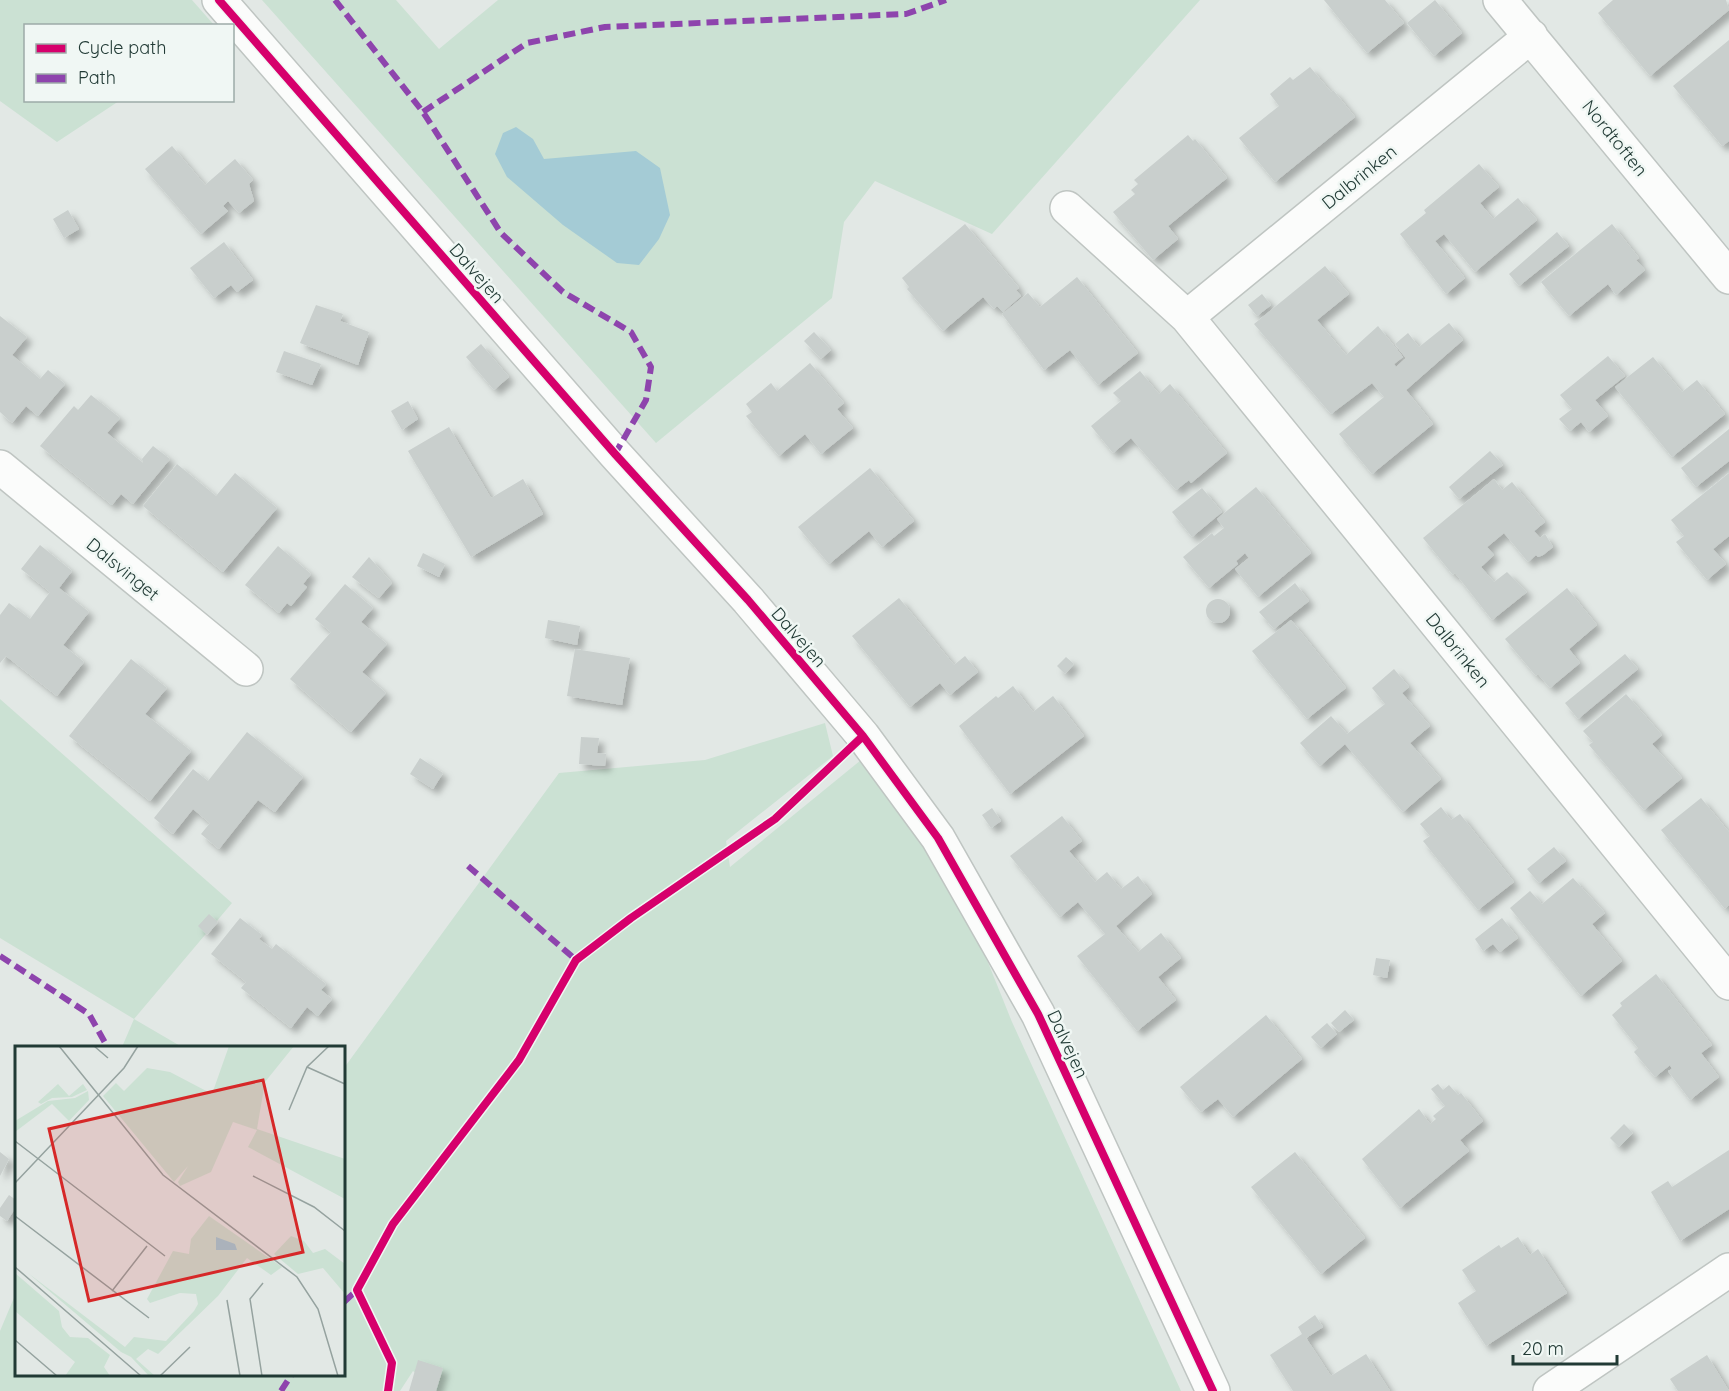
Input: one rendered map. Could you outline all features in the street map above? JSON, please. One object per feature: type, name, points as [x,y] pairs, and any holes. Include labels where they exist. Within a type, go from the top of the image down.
[{"type":"street","name":"Dalvejen","points":[[219,0],[615,454],[755,608],[863,736],[931,829],[1038,1014],[1213,1391]]},
{"type":"street","name":"Nordtoften","points":[[1500,0],[1729,278]]},
{"type":"street","name":"Dalbrinken","points":[[1187,317],[1531,36]]},
{"type":"street","name":"Dalbrinken","points":[[1067,208],[1187,317],[1729,983]]},
{"type":"street","name":"Dalsvinget","points":[[0,467],[246,669]]},
{"type":"street","points":[[1550,1391],[1729,1269]]},
{"type":"green space","points":[[0,0],[192,0],[213,24],[24,24],[24,102],[117,102],[57,142],[0,101]]},
{"type":"green space","points":[[262,0],[396,0],[439,49],[498,0],[1200,0],[992,234],[875,181],[844,222],[832,298],[656,443]]},
{"type":"green space","points":[[0,699],[232,903],[134,1019],[0,938]]},
{"type":"green space","points":[[825,723],[833,756],[726,841],[730,867],[861,760],[926,850],[981,945],[1012,1022],[1181,1391],[436,1391],[413,1371],[400,1391],[0,1391],[0,1331],[15,1295],[15,1376],[345,1376],[345,1067],[559,773],[705,760]]},
{"type":"green space","points":[[134,1019],[180,1046],[122,1046]]},
{"type":"water","points":[[516,127],[533,139],[544,159],[636,151],[660,168],[670,215],[659,239],[639,265],[617,263],[563,225],[507,177],[495,154],[503,133]]},
{"type":"building","points":[[1324,0],[1385,0],[1404,23],[1367,53]]},
{"type":"building","points":[[1435,0],[1462,33],[1434,56],[1407,23]]},
{"type":"building","points":[[1613,0],[1726,0],[1729,10],[1650,76],[1598,13]]},
{"type":"building","points":[[1729,40],[1729,141],[1722,146],[1673,86]]},
{"type":"building","points":[[1310,67],[1355,117],[1275,182],[1239,138],[1279,106],[1270,94],[1290,77],[1293,80]]},
{"type":"building","points":[[1188,135],[1193,141],[1195,139],[1227,178],[1168,226],[1178,239],[1153,260],[1113,212],[1135,194],[1131,190],[1138,184],[1134,180]]},
{"type":"building","points":[[172,146],[205,185],[235,159],[253,180],[249,184],[254,201],[239,213],[228,201],[223,206],[228,211],[201,234],[145,169]]},
{"type":"building","points":[[1479,164],[1499,187],[1480,203],[1493,219],[1518,198],[1537,220],[1475,272],[1444,234],[1435,241],[1465,278],[1446,294],[1400,234],[1426,213],[1424,210]]},
{"type":"building","points":[[68,210],[79,229],[64,238],[53,219]]},
{"type":"building","points":[[965,224],[1019,288],[1016,290],[1021,296],[1003,312],[997,306],[994,309],[983,297],[943,331],[907,289],[909,287],[902,278]]},
{"type":"building","points":[[1612,224],[1639,258],[1636,260],[1645,270],[1616,295],[1608,284],[1569,316],[1541,282]]},
{"type":"building","points":[[1557,232],[1569,246],[1519,286],[1509,274]]},
{"type":"building","points":[[224,242],[253,280],[237,292],[231,285],[214,298],[190,268]]},
{"type":"building","points":[[1325,266],[1349,294],[1317,320],[1346,355],[1378,326],[1403,357],[1394,364],[1396,367],[1406,358],[1395,344],[1408,333],[1419,347],[1449,323],[1463,340],[1406,390],[1433,424],[1372,474],[1339,434],[1384,397],[1372,383],[1331,414],[1254,324]]},
{"type":"building","points":[[1077,277],[1138,353],[1098,385],[1070,350],[1044,370],[1002,314],[1028,293],[1040,307]]},
{"type":"building","points":[[1262,294],[1271,305],[1257,316],[1248,305]]},
{"type":"building","points":[[316,305],[343,314],[340,321],[369,332],[358,365],[300,343]]},
{"type":"building","points":[[0,316],[27,337],[12,355],[40,379],[48,370],[65,384],[38,416],[26,406],[12,423],[0,412]]},
{"type":"building","points":[[814,332],[831,350],[821,359],[804,341]]},
{"type":"building","points":[[481,344],[509,377],[494,390],[466,357]]},
{"type":"building","points":[[284,351],[321,364],[312,385],[276,372]]},
{"type":"building","points":[[1608,356],[1625,376],[1595,400],[1608,416],[1589,432],[1581,422],[1570,431],[1559,419],[1572,409],[1560,395]]},
{"type":"building","points":[[1653,357],[1682,392],[1697,380],[1725,414],[1672,457],[1615,387]]},
{"type":"building","points":[[810,363],[844,403],[837,409],[853,428],[821,454],[805,434],[779,456],[746,416],[752,412],[746,404],[771,383],[777,391]]},
{"type":"building","points":[[1140,371],[1159,394],[1170,384],[1227,453],[1191,483],[1189,480],[1176,490],[1131,438],[1113,453],[1091,426],[1121,401],[1113,393]]},
{"type":"building","points":[[91,395],[120,418],[107,433],[143,463],[142,459],[153,446],[170,459],[133,504],[121,494],[112,505],[40,446],[74,406],[78,410]]},
{"type":"building","points":[[408,401],[418,419],[402,430],[391,411]]},
{"type":"building","points":[[449,427],[491,498],[523,479],[543,514],[471,557],[408,451]]},
{"type":"building","points":[[1729,429],[1729,461],[1696,487],[1681,468]]},
{"type":"building","points":[[1490,451],[1503,465],[1459,499],[1449,487]]},
{"type":"building","points":[[177,464],[216,496],[235,473],[277,508],[223,572],[143,506]]},
{"type":"building","points":[[870,468],[914,521],[882,547],[869,531],[829,564],[798,527]]},
{"type":"building","points":[[1729,473],[1729,536],[1713,549],[1726,564],[1707,580],[1676,542],[1684,536],[1671,520]]},
{"type":"building","points":[[1494,479],[1502,490],[1512,482],[1545,522],[1534,531],[1540,538],[1545,534],[1553,547],[1543,555],[1538,557],[1536,555],[1528,562],[1504,533],[1487,547],[1494,555],[1481,567],[1494,582],[1507,572],[1527,592],[1492,620],[1455,573],[1453,575],[1423,538]]},
{"type":"building","points":[[1256,487],[1311,553],[1258,597],[1235,569],[1249,558],[1245,553],[1236,561],[1238,564],[1209,588],[1183,557],[1212,533],[1214,536],[1224,528],[1217,519]]},
{"type":"building","points":[[1202,488],[1222,512],[1192,537],[1172,512]]},
{"type":"building","points":[[40,545],[72,571],[59,588],[89,612],[63,645],[84,662],[57,696],[6,656],[0,663],[0,615],[9,603],[30,619],[50,592],[21,569]]},
{"type":"building","points":[[278,546],[311,574],[303,584],[307,587],[291,606],[287,603],[279,613],[245,585]]},
{"type":"building","points":[[423,553],[445,564],[439,577],[417,566]]},
{"type":"building","points":[[369,557],[392,583],[379,598],[352,577]]},
{"type":"building","points":[[1295,583],[1309,601],[1274,629],[1259,612]]},
{"type":"building","points":[[345,584],[373,608],[361,622],[387,644],[362,672],[386,693],[351,732],[290,679],[331,632],[315,619]]},
{"type":"building","points":[[1567,588],[1597,625],[1569,649],[1580,663],[1550,688],[1538,674],[1536,676],[1505,639]]},
{"type":"building","points":[[899,598],[954,665],[965,656],[978,672],[950,695],[940,683],[910,707],[852,636]]},
{"type":"building","points":[[1218,599],[1226,603],[1230,611],[1226,619],[1218,623],[1210,619],[1206,611],[1210,603]]},
{"type":"building","points":[[548,620],[580,626],[577,645],[545,638]]},
{"type":"building","points":[[1291,620],[1346,688],[1307,719],[1252,651]]},
{"type":"building","points":[[575,649],[630,658],[622,705],[567,696]]},
{"type":"building","points":[[1625,654],[1638,669],[1578,719],[1565,703]]},
{"type":"building","points":[[1066,657],[1074,664],[1065,674],[1057,666]]},
{"type":"building","points":[[131,659],[167,688],[145,714],[191,751],[150,801],[69,736]]},
{"type":"building","points":[[1394,669],[1409,687],[1402,693],[1430,726],[1410,743],[1441,779],[1403,812],[1345,744],[1320,766],[1300,743],[1331,716],[1347,734],[1385,704],[1372,688]]},
{"type":"building","points":[[1013,686],[1033,712],[1053,696],[1084,736],[1010,794],[959,726],[996,696],[998,698]]},
{"type":"building","points":[[1626,694],[1662,735],[1652,744],[1682,778],[1644,810],[1589,745],[1593,742],[1583,731]]},
{"type":"building","points":[[247,732],[303,777],[275,812],[258,800],[219,849],[201,834],[210,823],[193,809],[173,834],[154,818],[193,769],[208,781]]},
{"type":"building","points":[[581,737],[599,738],[597,753],[606,754],[605,766],[579,764]]},
{"type":"building","points":[[420,758],[443,773],[433,789],[410,774]]},
{"type":"building","points":[[1701,798],[1729,832],[1729,905],[1725,909],[1661,830]]},
{"type":"building","points":[[1441,807],[1451,820],[1460,814],[1514,882],[1478,910],[1423,841],[1430,836],[1420,824]]},
{"type":"building","points":[[992,808],[1001,821],[991,828],[982,815]]},
{"type":"building","points":[[1062,816],[1082,841],[1069,851],[1095,882],[1107,872],[1121,889],[1138,876],[1152,894],[1116,926],[1138,952],[1161,933],[1181,958],[1158,977],[1176,1000],[1137,1031],[1077,956],[1105,934],[1078,902],[1060,917],[1010,856]]},
{"type":"building","points":[[1554,847],[1566,861],[1539,883],[1527,869]]},
{"type":"building","points":[[1573,878],[1605,913],[1592,924],[1622,961],[1581,996],[1510,908],[1530,891],[1542,904]]},
{"type":"building","points":[[209,914],[218,922],[207,935],[198,926]]},
{"type":"building","points":[[240,918],[262,935],[259,939],[272,949],[276,944],[326,984],[321,990],[332,999],[318,1016],[307,1007],[291,1028],[241,988],[246,982],[211,954]]},
{"type":"building","points":[[1502,918],[1518,938],[1500,952],[1493,944],[1483,951],[1475,939]]},
{"type":"building","points":[[1376,958],[1390,960],[1387,978],[1373,975]]},
{"type":"building","points":[[1656,974],[1712,1045],[1701,1053],[1719,1077],[1690,1100],[1668,1071],[1672,1069],[1670,1065],[1655,1077],[1634,1052],[1638,1048],[1612,1015],[1622,1006],[1620,1003]]},
{"type":"building","points":[[1345,1010],[1354,1020],[1339,1032],[1331,1023]]},
{"type":"building","points":[[1266,1015],[1302,1059],[1233,1117],[1218,1099],[1201,1112],[1180,1087]]},
{"type":"building","points":[[1327,1023],[1337,1034],[1321,1048],[1311,1037]]},
{"type":"building","points":[[1438,1084],[1443,1090],[1449,1085],[1458,1095],[1461,1093],[1483,1121],[1460,1140],[1469,1151],[1400,1208],[1362,1159],[1419,1109],[1430,1124],[1436,1119],[1433,1116],[1445,1106],[1431,1089]]},
{"type":"building","points":[[1624,1124],[1633,1133],[1619,1147],[1610,1138]]},
{"type":"building","points":[[1729,1150],[1729,1209],[1680,1241],[1651,1192],[1668,1181],[1672,1187]]},
{"type":"building","points":[[0,1152],[9,1159],[0,1176]]},
{"type":"building","points":[[1295,1152],[1365,1238],[1321,1274],[1251,1187]]},
{"type":"building","points":[[9,1195],[15,1199],[15,1209],[7,1221],[0,1216],[0,1208]]},
{"type":"building","points":[[1518,1237],[1530,1255],[1538,1249],[1567,1293],[1486,1346],[1458,1303],[1476,1291],[1462,1270],[1499,1245],[1501,1248]]},
{"type":"building","points":[[1315,1315],[1323,1327],[1306,1338],[1331,1376],[1366,1354],[1390,1391],[1293,1391],[1270,1355],[1302,1334],[1298,1327]]},
{"type":"building","points":[[1707,1355],[1729,1391],[1678,1391],[1670,1379]]},
{"type":"building","points":[[418,1360],[443,1368],[436,1391],[409,1391]]},
{"type":"marked path","points":[[335,0],[423,112],[501,233],[563,292],[631,332],[651,367],[646,400],[615,454]]},
{"type":"marked path","points":[[423,112],[527,43],[605,27],[906,14],[946,0]]},
{"type":"marked path","points":[[468,866],[576,960]]},
{"type":"marked path","points":[[0,956],[89,1014],[107,1046]]},
{"type":"marked path","points":[[345,1301],[357,1290]]},
{"type":"marked path","points":[[281,1391],[291,1376]]},
{"type":"cycle path","points":[[219,0],[615,454],[748,600],[863,736],[938,838],[1038,1014],[1213,1391]]},
{"type":"cycle path","points":[[388,1391],[392,1363],[357,1290],[393,1224],[519,1060],[576,960],[631,918],[775,819],[863,736]]}]
